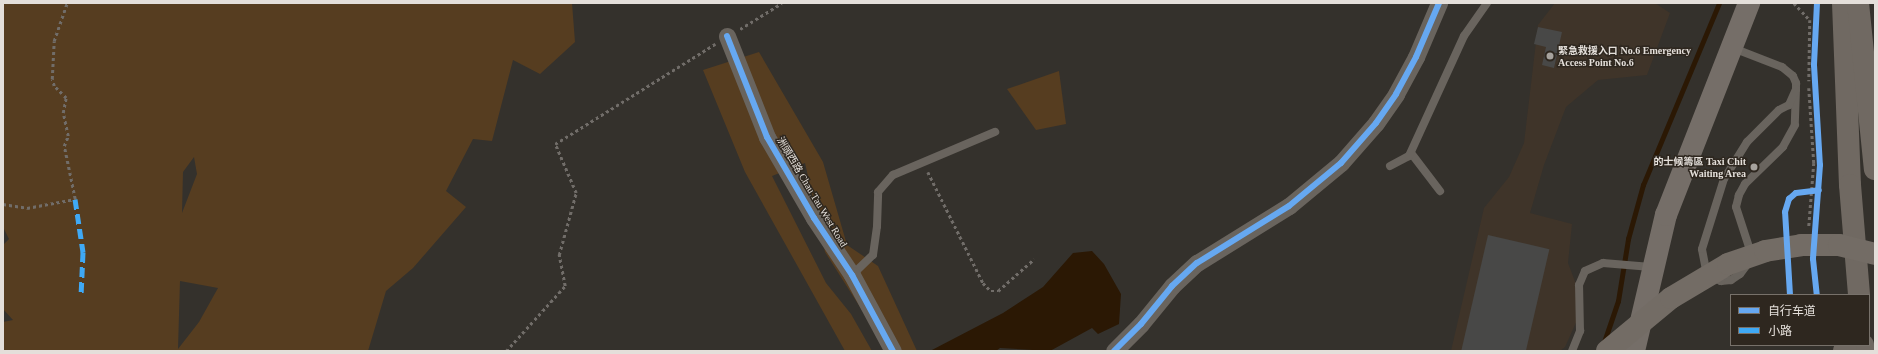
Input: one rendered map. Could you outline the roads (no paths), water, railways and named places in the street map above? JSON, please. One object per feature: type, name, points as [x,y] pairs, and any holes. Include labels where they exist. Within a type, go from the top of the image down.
[{"type":"highway","points":[[1843,3],[1865,256],[1859,294]]},
{"type":"highway","points":[[1858,3],[1875,169]]},
{"type":"highway","points":[[1853,294],[1865,256]]},
{"type":"main road","points":[[1635,349],[1644,299],[1652,267],[1684,163],[1749,3]]},
{"type":"main road","points":[[1606,351],[1671,298],[1728,264],[1765,251],[1801,245],[1839,245],[1865,256]]},
{"type":"street","points":[[1114,351],[1141,324],[1172,286],[1197,263],[1289,206],[1341,163],[1366,135],[1396,94],[1416,57],[1439,3]]},
{"type":"street","name":"洲頭西路 Chau Tau West Road","points":[[727,36],[767,137],[814,218],[852,275],[893,351]]},
{"type":"lane","points":[[1390,166],[1402,162],[1411,152],[1464,36],[1487,3]]},
{"type":"lane","points":[[1731,47],[1790,72],[1796,83],[1796,89],[1793,133],[1784,147],[1745,184],[1739,194],[1736,207],[1750,250],[1746,266],[1740,274],[1731,280],[1721,280],[1712,277],[1706,270],[1702,249],[1724,179],[1747,142],[1779,110],[1789,105],[1796,89]]},
{"type":"lane","points":[[852,275],[873,255],[877,226],[878,192],[893,175],[995,132]]},
{"type":"lane","points":[[1411,152],[1440,191]]},
{"type":"lane","points":[[1572,351],[1580,331],[1579,286],[1585,271],[1603,262],[1652,267]]},
{"type":"waterway","points":[[1604,342],[1618,301],[1628,239],[1643,185],[1719,3]]},
{"type":"place","name":"緊急救援入口 No.6 Emergency Access Point No.6","points":[[1550,56]]},
{"type":"place","name":"的士候籌區 Taxi Chit Waiting Area","points":[[1754,167]]}]
